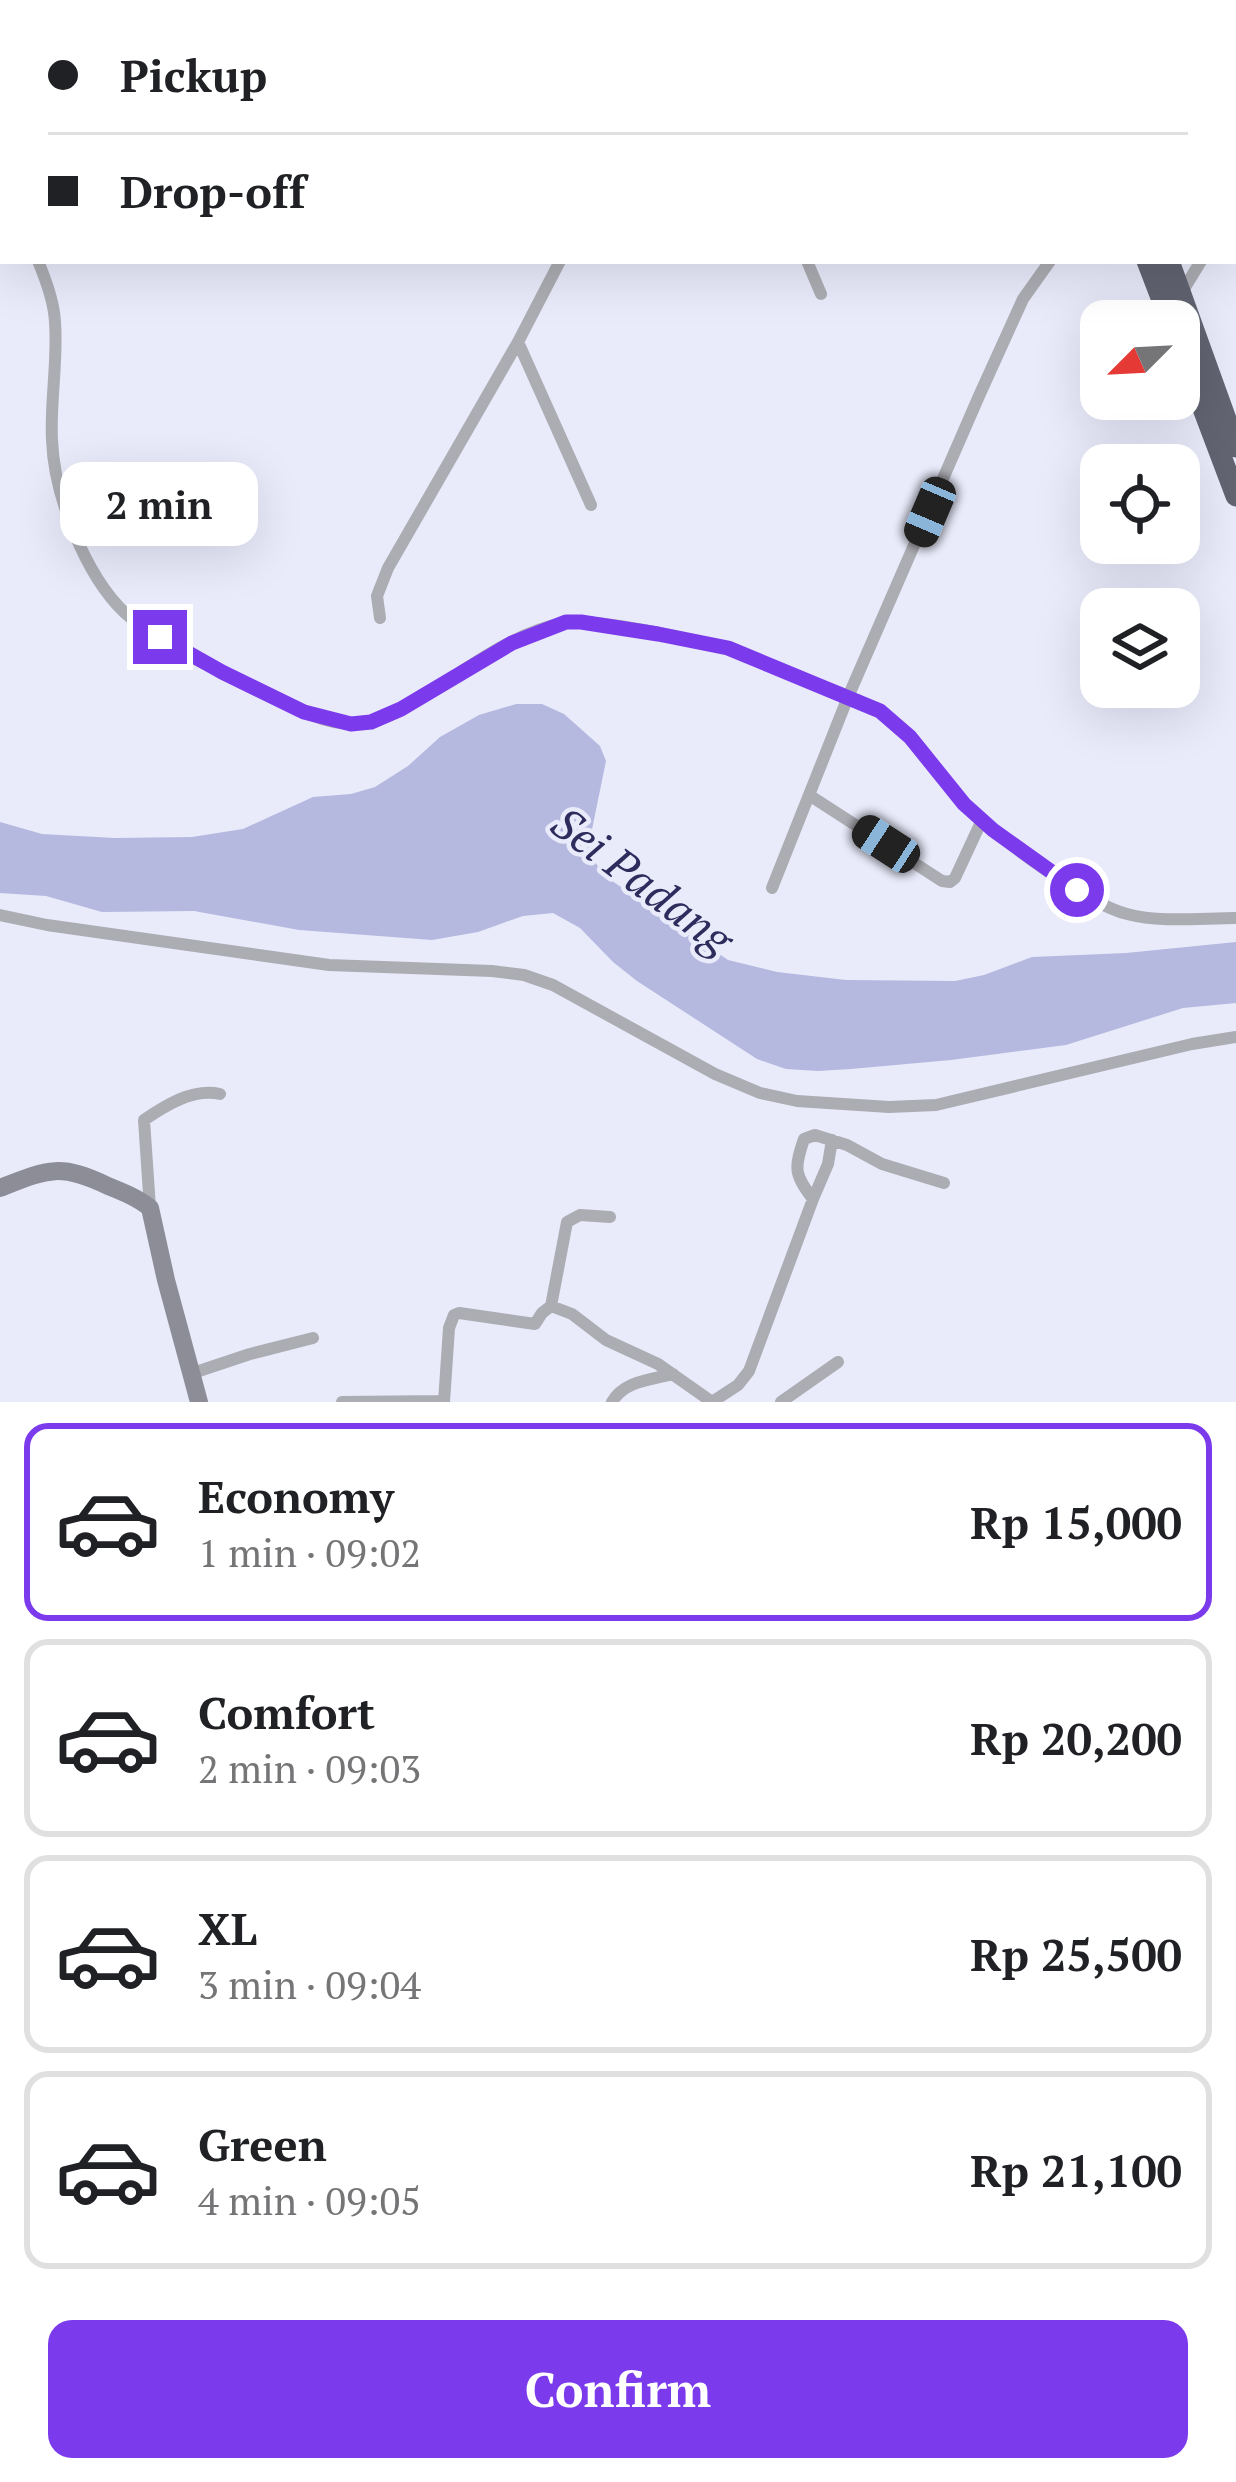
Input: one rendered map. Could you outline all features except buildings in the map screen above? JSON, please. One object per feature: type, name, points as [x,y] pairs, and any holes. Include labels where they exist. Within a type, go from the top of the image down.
[{"type":"highway","points":[[1149,264],[1162,300]]},
{"type":"highway","points":[[1169,264],[1236,447]]},
{"type":"highway","points":[[1200,401],[1236,496]]},
{"type":"street","points":[[39,264],[55,322],[52,441],[56,473],[83,549],[102,586],[127,614],[222,672],[304,712],[351,724],[371,722],[401,709],[535,632],[566,622],[728,648],[880,711],[910,737],[982,820],[1103,906],[1162,918],[1236,918]]},
{"type":"street","points":[[380,618],[377,596],[388,568],[558,264]]},
{"type":"street","points":[[808,264],[821,294]]},
{"type":"street","points":[[772,888],[848,697],[1023,299],[1048,264]]},
{"type":"street","points":[[1181,293],[1199,264]]},
{"type":"street","points":[[518,342],[591,505]]},
{"type":"street","points":[[809,795],[950,883],[982,820]]},
{"type":"street","points":[[0,915],[310,963],[524,975],[553,985],[715,1073],[760,1093],[797,1101],[936,1105],[1236,1037]]},
{"type":"street","points":[[199,1402],[150,1208],[144,1120],[194,1094],[220,1094]]},
{"type":"street","points":[[813,1199],[799,1179],[796,1162],[808,1136],[847,1145],[882,1164],[944,1184]]},
{"type":"street","points":[[550,1306],[572,1314],[606,1340],[632,1350],[712,1402],[738,1385],[749,1371],[828,1164],[832,1140]]},
{"type":"street","points":[[0,1188],[34,1175],[68,1170],[150,1208]]},
{"type":"street","points":[[342,1402],[444,1401],[454,1315],[535,1324],[550,1306],[567,1222],[580,1215],[610,1216]]},
{"type":"street","points":[[190,1374],[313,1338]]},
{"type":"street","points":[[782,1402],[838,1362]]},
{"type":"street","points":[[612,1402],[625,1386],[673,1374]]},
{"type":"water","points":[[516,704],[542,704],[564,714],[600,746],[606,761],[590,839],[602,874],[728,960],[777,972],[846,980],[955,981],[1032,957],[1236,942],[1236,1003],[1183,1008],[1066,1045],[851,1069],[786,1069],[757,1059],[637,981],[580,928],[553,913],[523,916],[478,932],[432,940],[299,930],[194,911],[102,912],[46,896],[0,893],[0,822],[42,834],[115,838],[192,837],[243,829],[313,797],[375,787],[440,737],[479,715]]},
{"type":"route","points":[[160,637],[304,712],[351,724],[371,722],[401,709],[512,643],[566,622],[728,648],[880,711],[910,737],[964,804],[1077,890]]},
{"type":"water label","name":"Sei Padang","points":[[643,880]]}]
